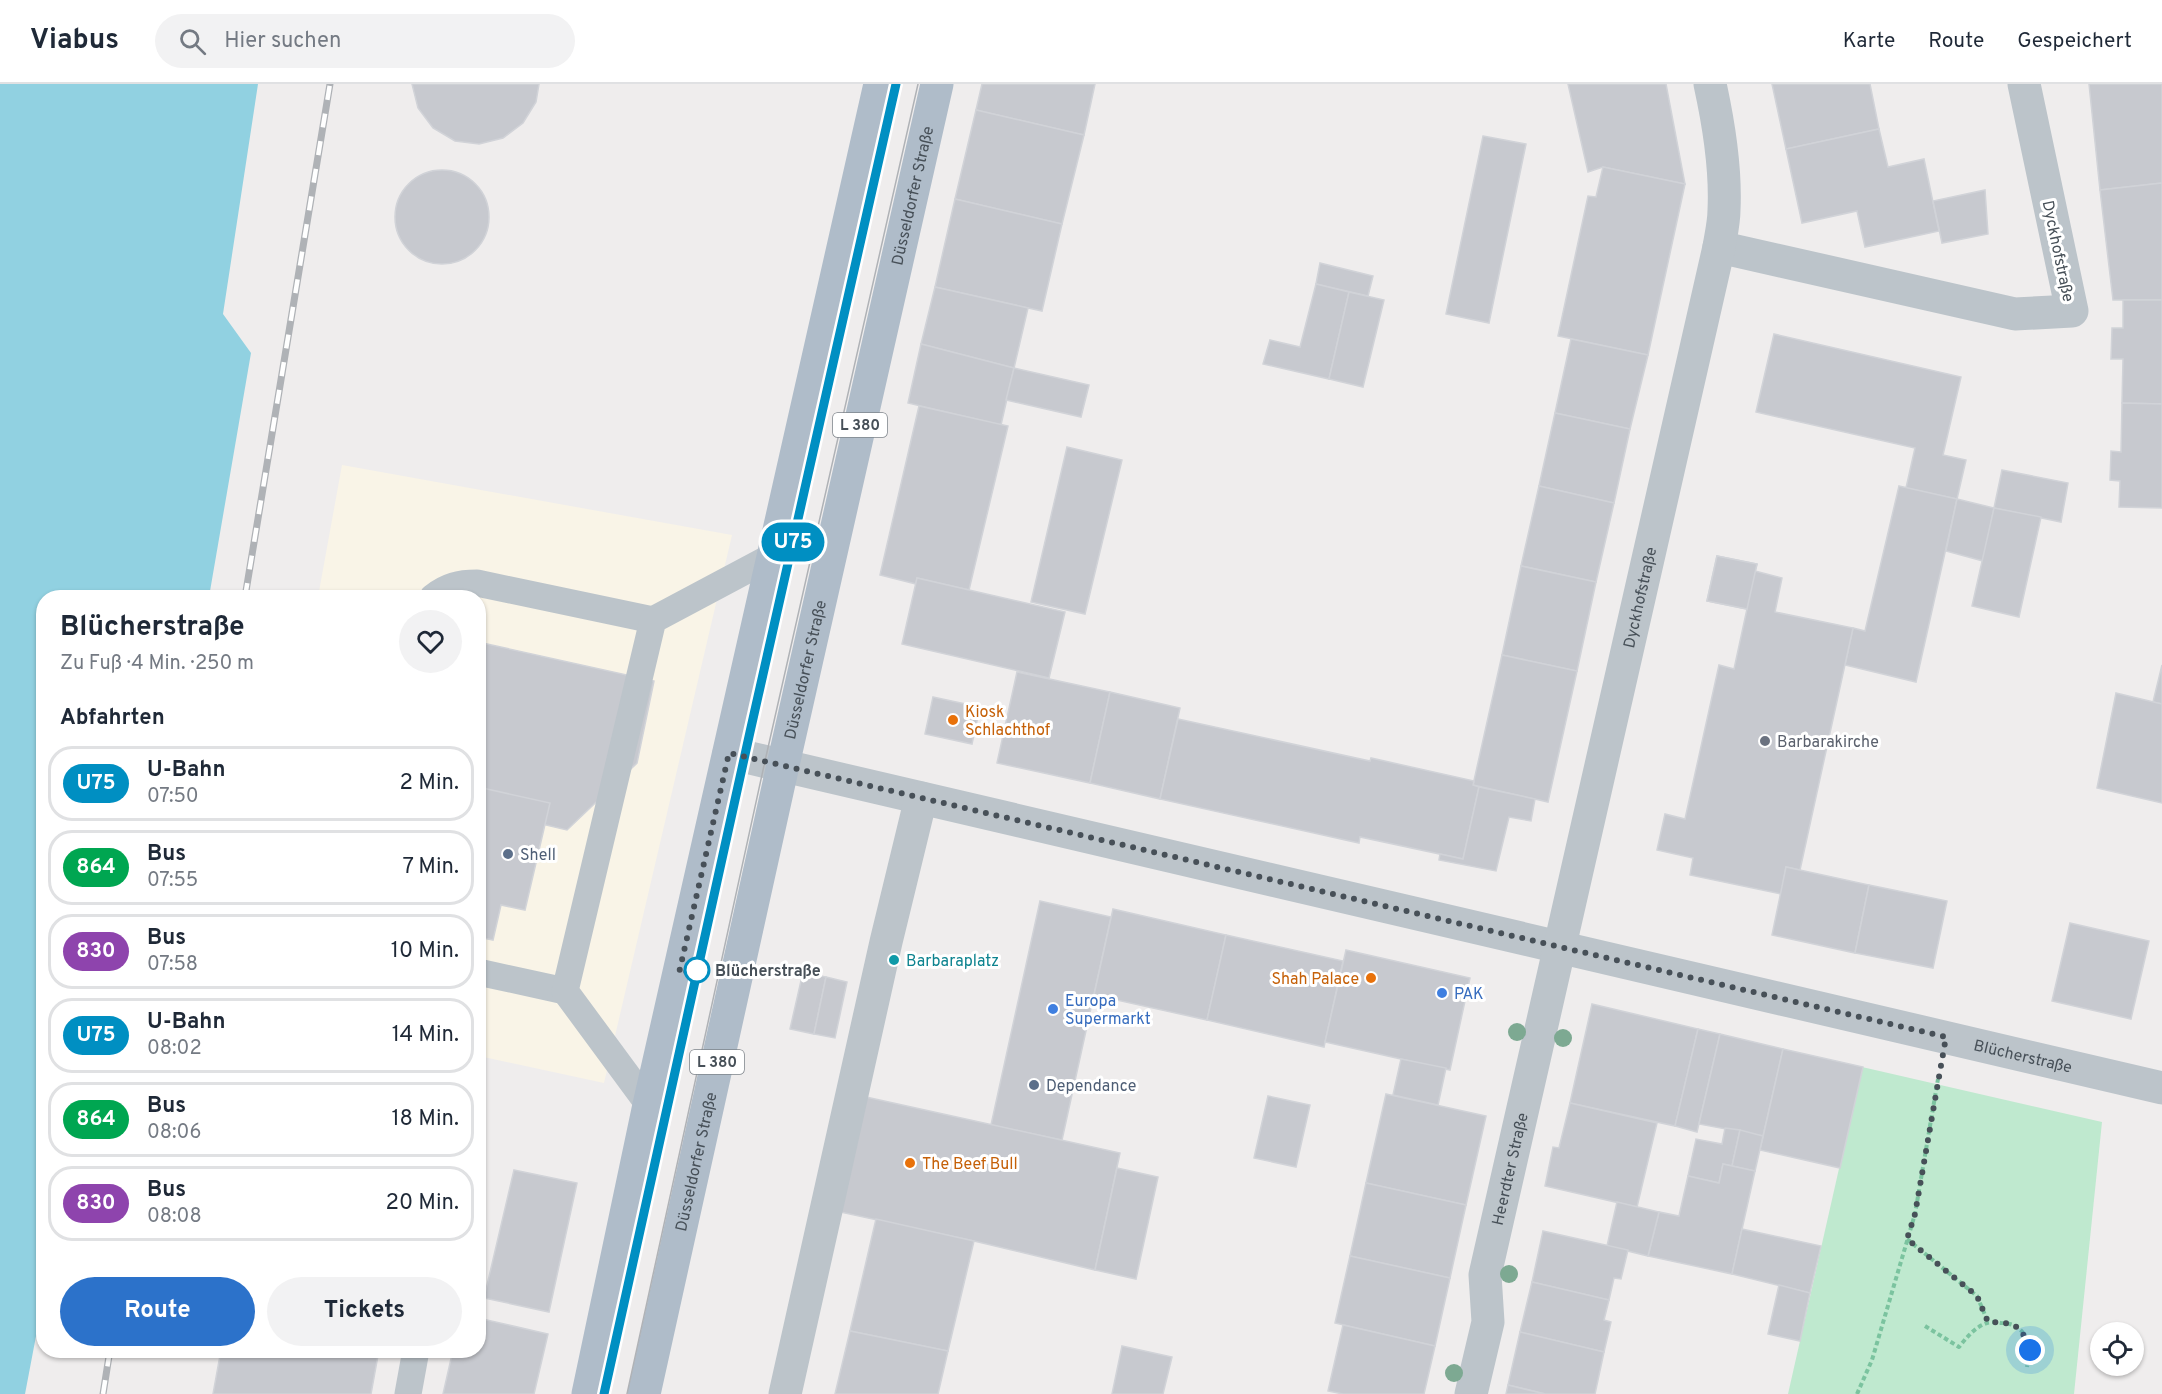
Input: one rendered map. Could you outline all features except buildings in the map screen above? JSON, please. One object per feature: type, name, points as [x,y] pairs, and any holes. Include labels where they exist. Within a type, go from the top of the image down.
[{"type":"main road","points":[[588,1394],[650,1106],[880,84]]},
{"type":"main road","name":"Düsseldorfer Straße","points":[[644,1394],[937,84]]},
{"type":"street","name":"Dyckhofstraße","points":[[1560,947],[1719,248],[1724,211],[1724,184],[1722,153],[1710,84]]},
{"type":"street","name":"Dyckhofstraße","points":[[1719,248],[2015,314],[2072,311],[2024,84]]},
{"type":"street","name":"Blücherstraße","points":[[729,753],[2162,1088]]},
{"type":"street","points":[[785,1394],[886,942],[921,798]]},
{"type":"street","name":"Heerdter Straße","points":[[1471,1394],[1488,1322],[1485,1275],[1560,947]]},
{"type":"lane","points":[[442,590],[461,583],[477,583],[653,620],[775,555]]},
{"type":"lane","points":[[565,991],[653,620]]},
{"type":"lane","points":[[486,974],[565,991],[650,1106]]},
{"type":"lane","points":[[408,1394],[415,1358]]},
{"type":"path","points":[[1857,1394],[1872,1360],[1915,1214],[1946,1037]]},
{"type":"path","points":[[1907,1239],[1977,1296],[1988,1322]]},
{"type":"path","points":[[1924,1326],[1959,1347],[1972,1331],[1988,1322],[2010,1323],[2025,1334],[2030,1350],[2027,1366]]},
{"type":"shaded area","points":[[342,465],[732,535],[604,1083],[486,1058],[486,590],[319,590]]},
{"type":"green space","points":[[1862,1067],[2102,1122],[2074,1394],[1788,1394]]},
{"type":"water","points":[[0,84],[258,84],[223,314],[251,353],[210,590],[36,590],[36,1336],[25,1394],[0,1394]]},
{"type":"tram line","points":[[604,1394],[896,84]]},
{"type":"tram line","points":[[627,1394],[765,761],[918,84]]},
{"type":"railway","points":[[246,590],[330,84]]},
{"type":"railway","points":[[103,1394],[109,1358]]},
{"type":"metro line","name":"U75","points":[[604,1394],[896,84]]},
{"type":"place","name":"Kiosk Schlachthof","points":[[953,720]]},
{"type":"place","name":"Barbarakirche","points":[[1765,741]]},
{"type":"place","name":"Shell","points":[[508,854]]},
{"type":"place","name":"Barbaraplatz","points":[[894,960]]},
{"type":"place","name":"Blücherstraße","points":[[697,970]]},
{"type":"place","name":"Shah Palace","points":[[1371,978]]},
{"type":"place","name":"PAK","points":[[1442,993]]},
{"type":"place","name":"Europa Supermarkt","points":[[1053,1009]]},
{"type":"place","name":"Dependance","points":[[1034,1085]]},
{"type":"place","name":"The Beef Bull","points":[[910,1163]]},
{"type":"route","points":[[697,970],[679,973],[729,753],[1946,1037],[1915,1214],[1907,1239],[1977,1296],[1988,1322],[2010,1323],[2025,1334],[2030,1350]]}]
